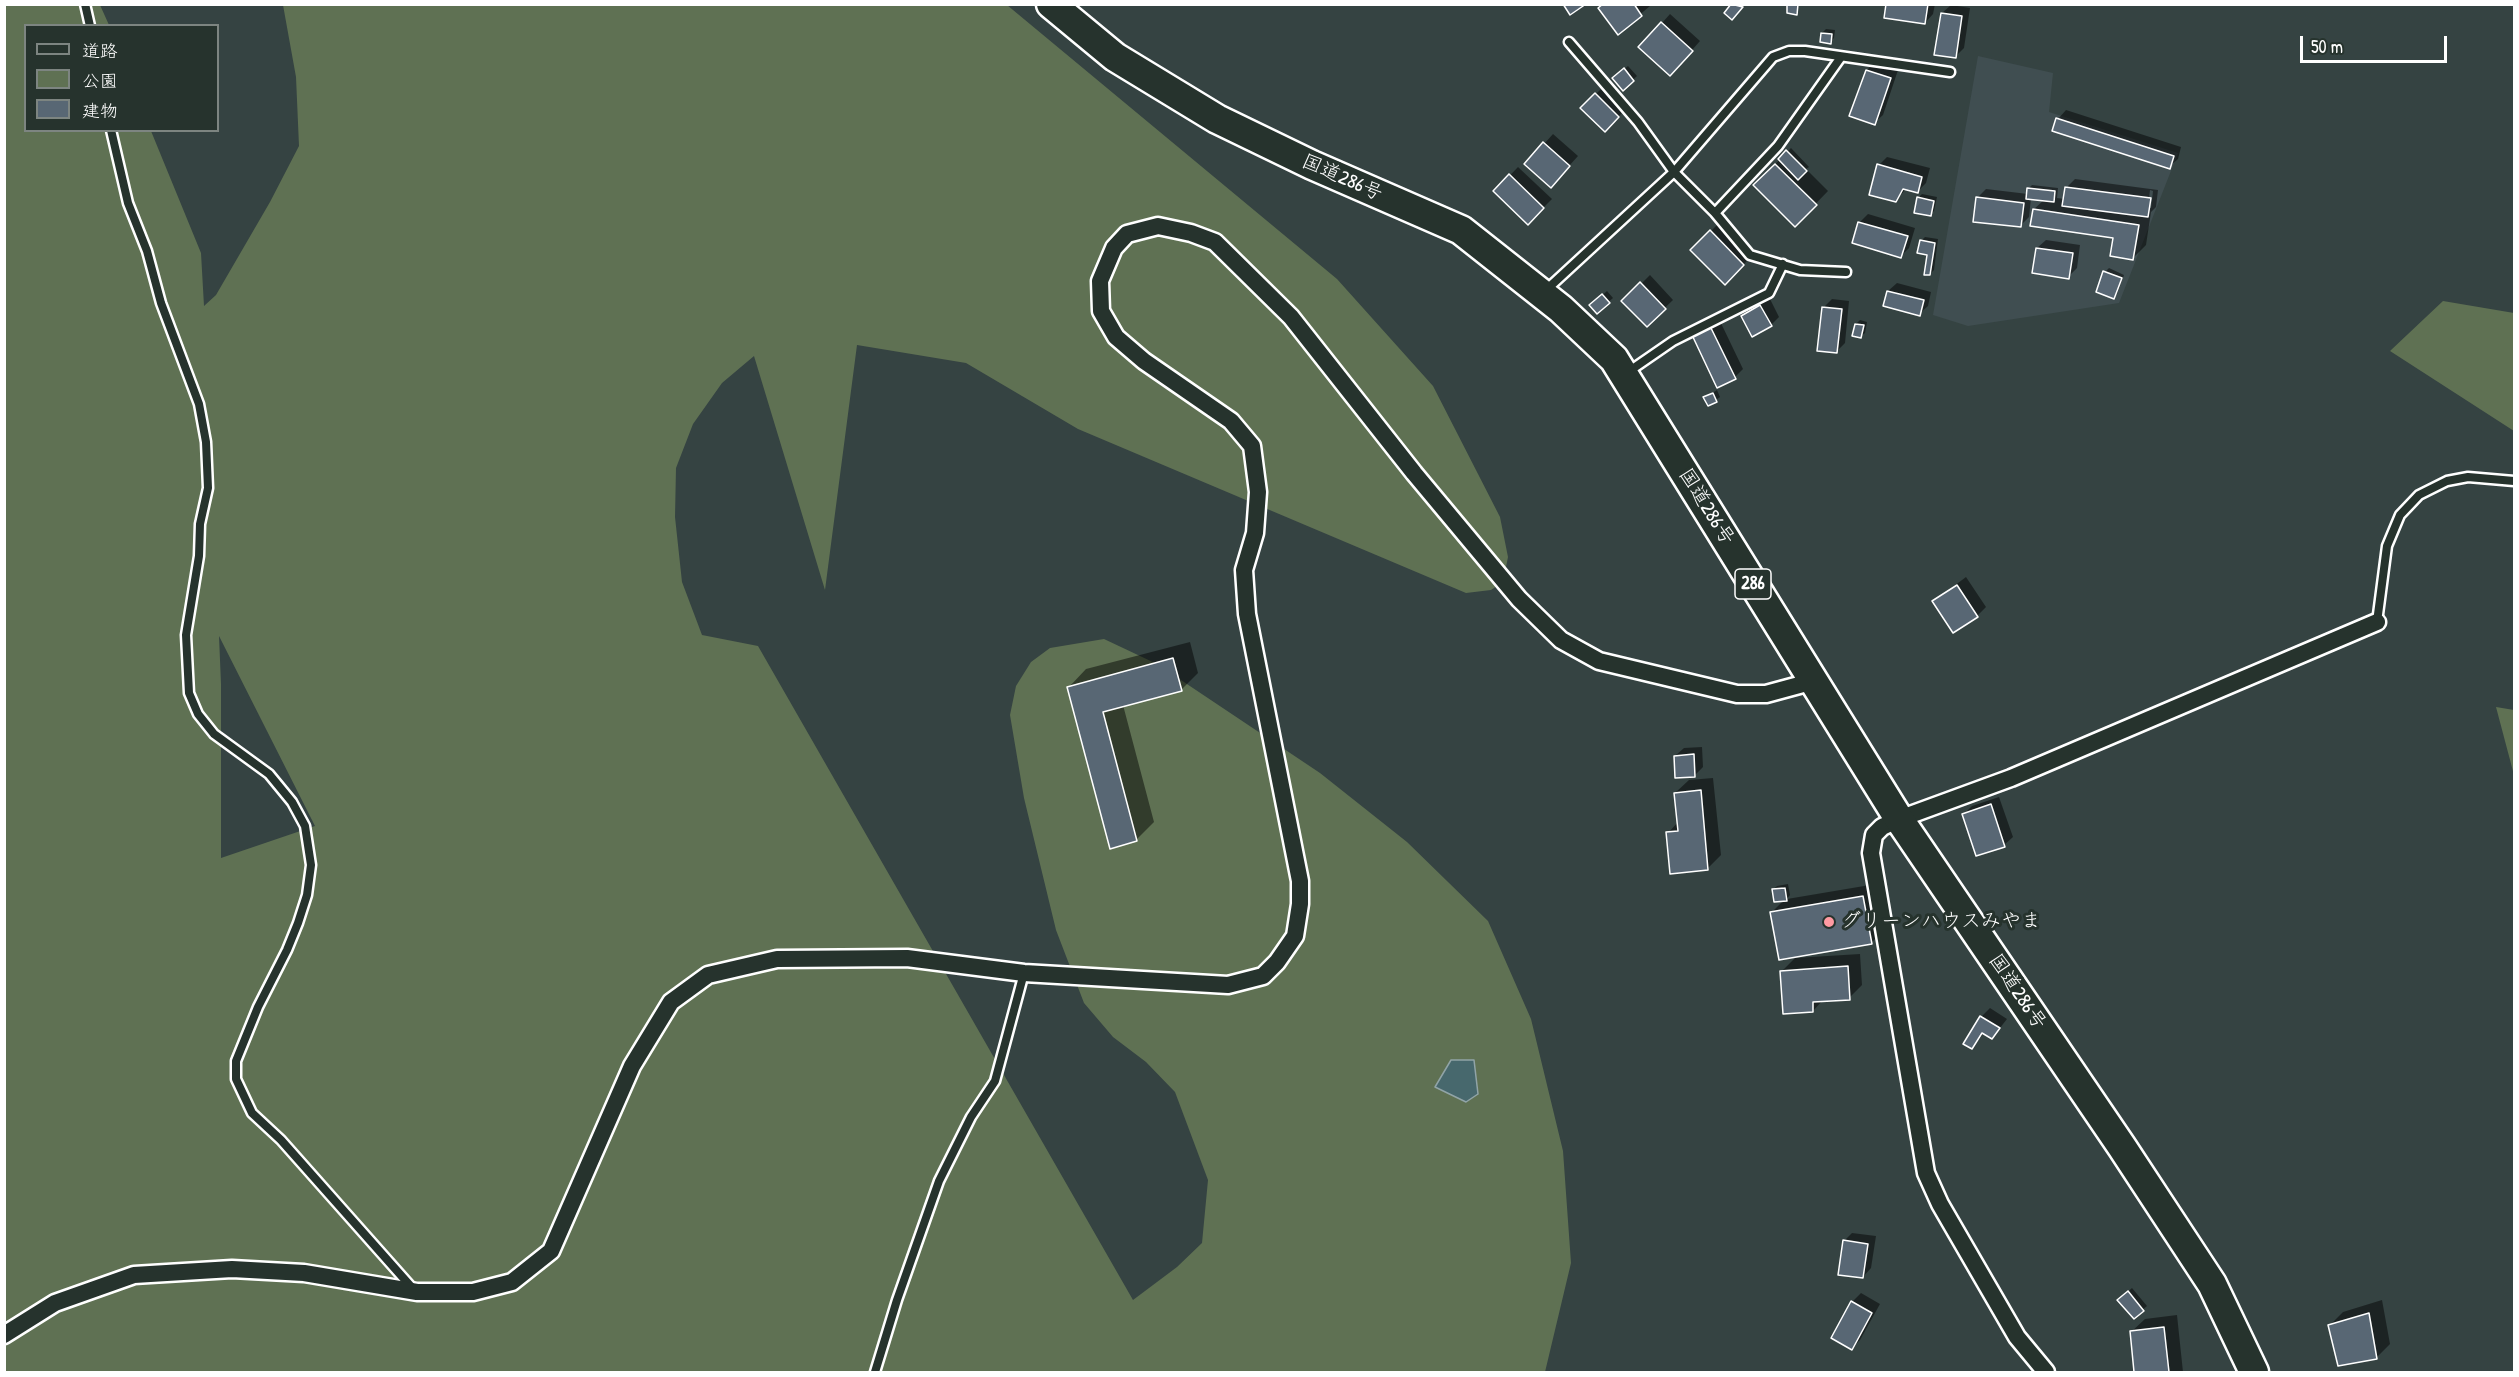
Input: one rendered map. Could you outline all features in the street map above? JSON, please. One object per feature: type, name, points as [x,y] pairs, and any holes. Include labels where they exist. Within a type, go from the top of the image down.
[{"type":"highway","name":"国道286号","points":[[1051,4],[1115,57],[1217,119],[1312,165],[1461,230],[1561,309],[1614,359],[1899,819],[2212,1284],[2254,1372]]},
{"type":"street","points":[[4,1335],[56,1303],[134,1275],[232,1269],[304,1273],[417,1292],[473,1292],[512,1282],[551,1251],[632,1066],[671,1002],[708,975],[777,959],[907,958],[1024,973],[1228,986],[1263,976],[1277,962],[1295,936],[1300,904],[1300,881],[1247,614],[1244,570],[1255,533],[1258,492],[1252,446],[1231,421],[1144,361],[1116,337],[1101,311],[1100,281],[1114,248],[1127,234],[1158,226],[1191,233],[1215,242],[1291,317],[1414,473],[1519,599],[1561,640],[1599,662],[1737,694],[1766,694],[1814,681]]},
{"type":"street","points":[[2046,1372],[2017,1337],[1940,1204],[1926,1173],[1871,853],[1874,835],[1882,827],[1899,819],[2011,778],[2377,622]]},
{"type":"lane","points":[[85,4],[90,24]]},
{"type":"lane","points":[[1569,42],[1638,122],[1674,172],[1715,213],[1750,255],[1800,270],[1846,272]]},
{"type":"lane","points":[[1542,294],[1674,172],[1773,57],[1789,51],[1804,51],[1950,72]]},
{"type":"lane","points":[[1715,213],[1778,146],[1840,57]]},
{"type":"lane","points":[[111,132],[128,203],[199,404],[206,442],[208,488],[200,524],[199,556],[186,635],[189,693],[198,714],[214,734],[269,774],[292,802],[305,826],[311,865],[307,895],[298,923],[287,950],[258,1006],[236,1061],[236,1079],[252,1113],[288,1148],[417,1292]]},
{"type":"lane","points":[[1623,375],[1673,341],[1769,293],[1783,264]]},
{"type":"lane","points":[[2377,622],[2387,546],[2400,515],[2419,495],[2447,481],[2468,477],[2514,481]]},
{"type":"lane","points":[[875,1372],[897,1300],[939,1181],[971,1117],[995,1080],[1024,973]]},
{"type":"shaded area","points":[[1978,56],[2053,73],[2049,112],[2178,153],[2119,303],[1968,326],[1933,315]]},
{"type":"green space","points":[[5,5],[100,5],[109,24],[24,24],[24,132],[151,132],[201,253],[204,306],[216,295],[270,202],[299,146],[296,77],[283,5],[1007,5],[1337,279],[1433,386],[1500,517],[1508,557],[1503,582],[1491,590],[1466,593],[1078,429],[966,363],[857,345],[825,590],[754,356],[722,383],[693,424],[676,468],[675,517],[682,582],[702,635],[758,646],[1133,1300],[1177,1267],[1202,1243],[1208,1180],[1175,1092],[1146,1062],[1113,1037],[1084,1003],[1056,930],[1024,798],[1010,715],[1016,686],[1031,662],[1050,648],[1104,639],[1157,664],[1320,773],[1407,842],[1488,921],[1531,1019],[1563,1151],[1571,1263],[1545,1372],[5,1372]],"holes":[[[219,636],[315,826],[221,858],[221,684]]]},
{"type":"green space","points":[[2443,301],[2514,313],[2514,431],[2390,351]]},
{"type":"green space","points":[[2496,707],[2514,710],[2514,775]]},
{"type":"water","points":[[1451,1060],[1474,1060],[1478,1094],[1466,1102],[1435,1087]]},
{"type":"building","points":[[1563,4],[1586,4],[1570,15]]},
{"type":"building","points":[[1603,4],[1634,4],[1642,16],[1618,35],[1598,8]]},
{"type":"building","points":[[1731,4],[1743,7],[1732,20],[1724,13]]},
{"type":"building","points":[[1787,4],[1798,4],[1797,15],[1787,13]]},
{"type":"building","points":[[1886,4],[1928,4],[1925,24],[1884,18]]},
{"type":"building","points":[[1941,13],[1962,16],[1956,58],[1934,55]]},
{"type":"building","points":[[1661,22],[1693,51],[1670,76],[1638,47]]},
{"type":"building","points":[[1821,33],[1832,34],[1831,44],[1820,42]]},
{"type":"building","points":[[1624,68],[1634,81],[1623,91],[1612,78]]},
{"type":"building","points":[[1866,70],[1891,78],[1875,125],[1849,116]]},
{"type":"building","points":[[1595,93],[1619,117],[1605,132],[1580,108]]},
{"type":"building","points":[[2056,118],[2174,156],[2170,169],[2052,131]]},
{"type":"building","points":[[1543,142],[1570,166],[1551,188],[1524,164]]},
{"type":"building","points":[[1786,150],[1807,171],[1798,180],[1778,159]]},
{"type":"building","points":[[1775,164],[1817,205],[1795,227],[1753,185]]},
{"type":"building","points":[[1877,164],[1922,177],[1918,193],[1903,189],[1896,202],[1869,195]]},
{"type":"building","points":[[1509,174],[1544,208],[1528,225],[1493,191]]},
{"type":"building","points":[[2065,187],[2151,198],[2148,217],[2062,206]]},
{"type":"building","points":[[2027,188],[2055,191],[2054,202],[2026,199]]},
{"type":"building","points":[[1917,197],[1934,201],[1931,216],[1914,213]]},
{"type":"building","points":[[1976,197],[2024,203],[2021,227],[1973,222]]},
{"type":"building","points":[[2033,209],[2139,225],[2133,260],[2110,256],[2113,238],[2030,226]]},
{"type":"building","points":[[1858,222],[1908,236],[1901,258],[1852,243]]},
{"type":"building","points":[[1710,230],[1744,265],[1725,285],[1690,250]]},
{"type":"building","points":[[1920,240],[1935,243],[1930,275],[1924,275],[1927,255],[1917,253]]},
{"type":"building","points":[[2036,248],[2073,253],[2069,279],[2032,273]]},
{"type":"building","points":[[2103,271],[2122,278],[2114,299],[2096,292]]},
{"type":"building","points":[[1640,282],[1666,309],[1647,327],[1621,301]]},
{"type":"building","points":[[1887,291],[1924,300],[1920,316],[1883,306]]},
{"type":"building","points":[[1602,294],[1610,303],[1597,314],[1589,305]]},
{"type":"building","points":[[1760,305],[1772,326],[1752,337],[1741,316]]},
{"type":"building","points":[[1822,307],[1842,309],[1837,353],[1817,351]]},
{"type":"building","points":[[1855,324],[1864,325],[1861,338],[1852,336]]},
{"type":"building","points":[[1710,326],[1736,379],[1717,388],[1692,335]]},
{"type":"building","points":[[1713,393],[1717,402],[1708,406],[1703,397]]},
{"type":"building","points":[[1957,585],[1978,617],[1953,633],[1932,601]]},
{"type":"building","points":[[1173,658],[1182,691],[1103,712],[1137,841],[1110,849],[1067,687]]},
{"type":"building","points":[[1694,754],[1695,777],[1675,778],[1674,756]]},
{"type":"building","points":[[1701,790],[1708,870],[1670,874],[1666,832],[1678,831],[1674,793]]},
{"type":"building","points":[[1991,804],[2005,847],[1976,856],[1962,814]]},
{"type":"building","points":[[1785,888],[1787,901],[1774,902],[1772,889]]},
{"type":"building","points":[[1863,896],[1872,944],[1779,960],[1770,912]]},
{"type":"building","points":[[1848,966],[1850,1000],[1813,1002],[1813,1012],[1783,1014],[1780,971]]},
{"type":"building","points":[[1980,1016],[2000,1028],[1992,1039],[1982,1033],[1972,1049],[1963,1044]]},
{"type":"building","points":[[1843,1240],[1868,1244],[1863,1278],[1838,1275]]},
{"type":"building","points":[[2128,1291],[2144,1311],[2134,1319],[2117,1300]]},
{"type":"building","points":[[1851,1301],[1872,1313],[1852,1350],[1831,1338]]},
{"type":"building","points":[[2369,1313],[2377,1359],[2338,1366],[2328,1325]]},
{"type":"building","points":[[2164,1327],[2169,1372],[2134,1372],[2130,1331]]},
{"type":"place","name":"グリーンハウスみやま","points":[[1829,922]]}]
